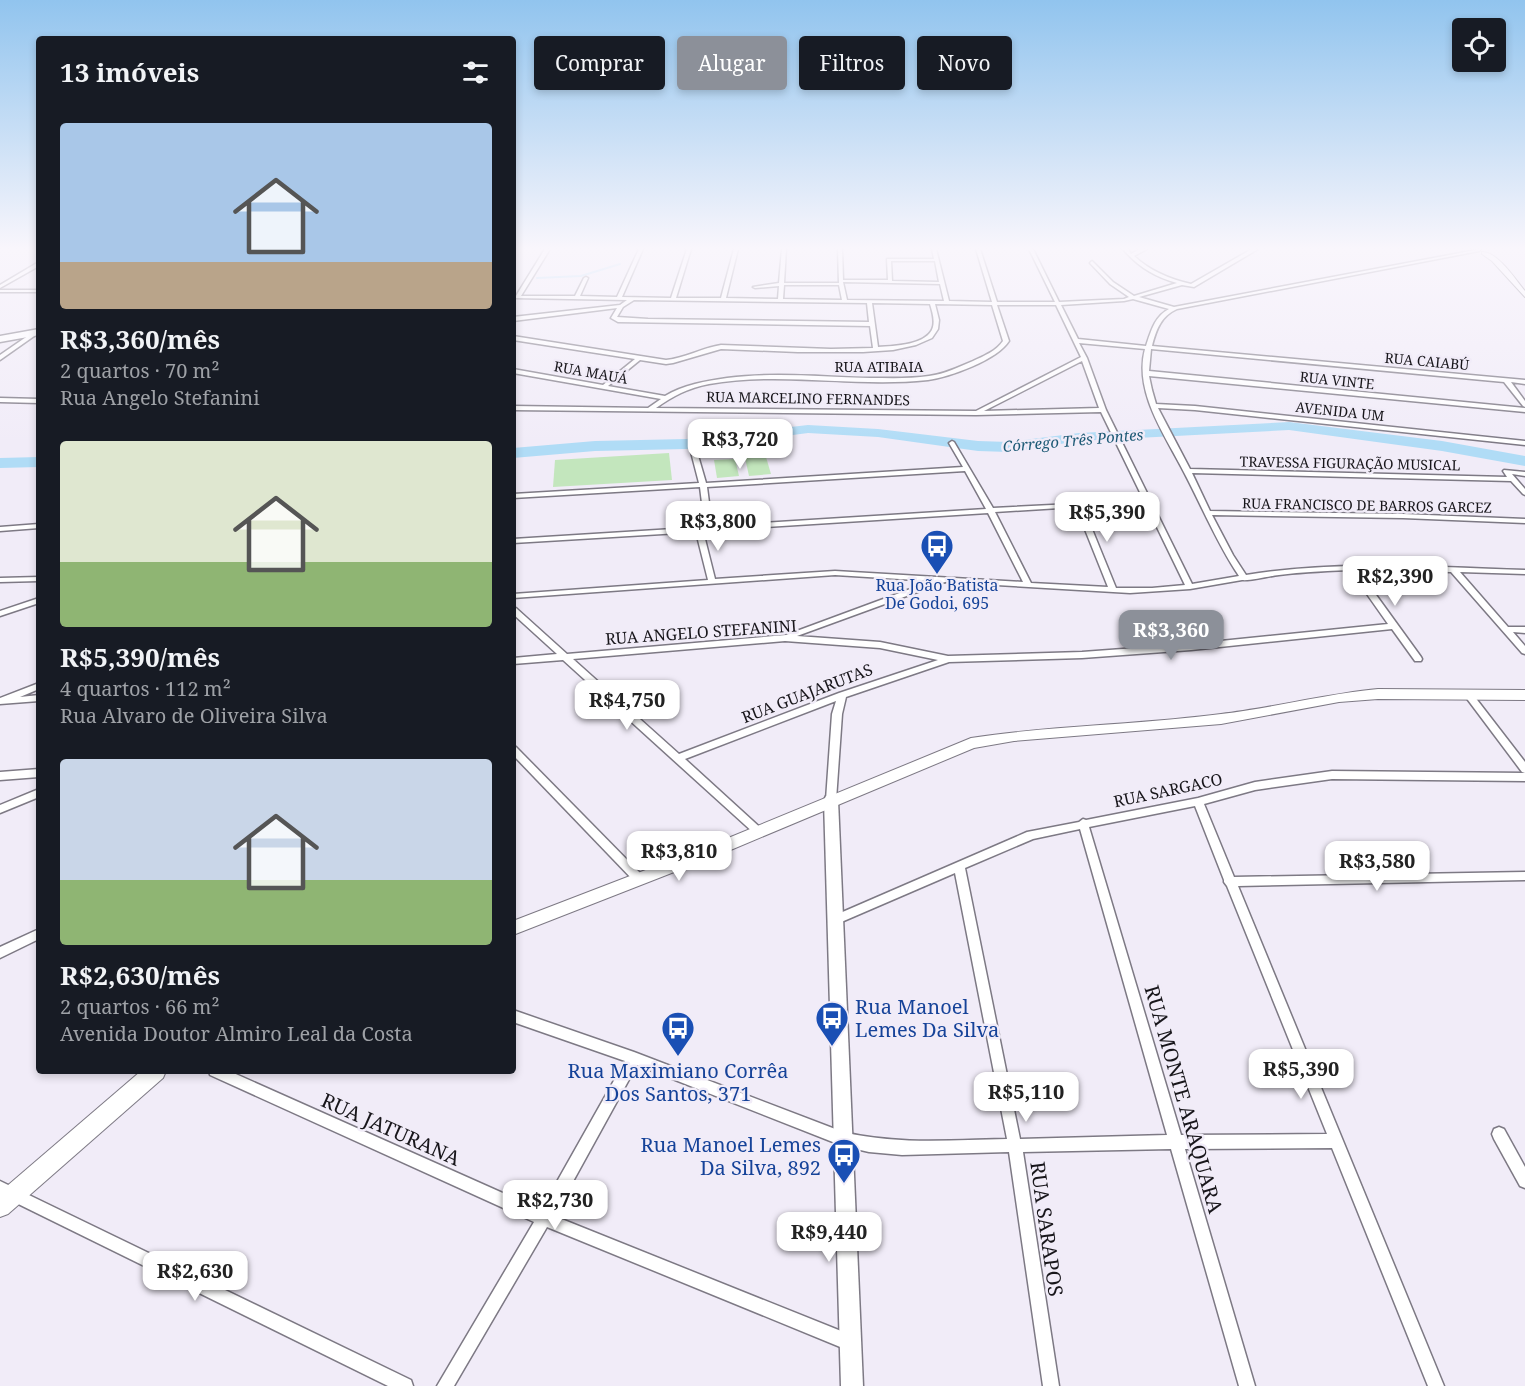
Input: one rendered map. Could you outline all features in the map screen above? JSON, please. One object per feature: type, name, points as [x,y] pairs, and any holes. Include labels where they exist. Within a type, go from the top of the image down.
[{"type":"main road","points":[[0,338],[36,332]]},
{"type":"main road","points":[[516,927],[759,831],[951,750],[992,738],[1221,719],[1339,697],[1378,694],[1525,695]]},
{"type":"main road","points":[[4,1196],[152,1074]]},
{"type":"street","points":[[516,319],[557,314]]},
{"type":"street","points":[[617,314],[614,318],[616,320],[872,324]]},
{"type":"street","points":[[871,314],[876,349]]},
{"type":"street","points":[[516,339],[638,359],[676,362],[703,350],[721,347],[876,349],[900,347],[928,338],[936,328],[938,321],[936,314]]},
{"type":"street","name":"RUA ATIBAIA","points":[[651,408],[666,398],[705,383],[725,379],[771,377],[902,379],[937,376],[962,368],[1004,347],[1006,341],[1000,314]]},
{"type":"street","points":[[1063,314],[1077,341],[1103,410],[1190,587]]},
{"type":"street","points":[[1164,314],[1147,347],[1147,374],[1153,406],[1161,427],[1188,471],[1223,545],[1245,579]]},
{"type":"street","points":[[0,358],[36,333]]},
{"type":"street","name":"RUA CAIABÚ","points":[[1077,341],[1525,382]]},
{"type":"street","points":[[976,413],[1084,358]]},
{"type":"street","points":[[605,386],[638,359]]},
{"type":"street","name":"RUA MAUÁ","points":[[516,371],[666,398]]},
{"type":"street","name":"RUA VINTE","points":[[1147,374],[1525,410]]},
{"type":"street","points":[[1506,380],[1525,405]]},
{"type":"street","points":[[0,400],[36,401]]},
{"type":"street","points":[[0,406],[9,400]]},
{"type":"street","name":"AVENIDA UM","points":[[1153,406],[1195,408],[1525,443]]},
{"type":"street","name":"RUA MARCELINO FERNANDES","points":[[516,408],[976,413],[1103,410]]},
{"type":"street","points":[[952,442],[1027,583]]},
{"type":"street","points":[[694,452],[703,484],[709,529]]},
{"type":"street","points":[[516,496],[968,469]]},
{"type":"street","name":"TRAVESSA FIGURAÇÃO MUSICAL","points":[[1188,471],[1512,479]]},
{"type":"street","points":[[1525,474],[1506,471],[1525,493]]},
{"type":"street","points":[[516,541],[1111,503]]},
{"type":"street","points":[[1079,506],[1113,590]]},
{"type":"street","name":"RUA FRANCISCO DE BARROS GARCEZ","points":[[1209,513],[1525,521]]},
{"type":"street","points":[[0,529],[36,526]]},
{"type":"street","points":[[699,530],[712,582]]},
{"type":"street","points":[[1352,568],[1418,659]]},
{"type":"street","points":[[516,596],[835,573],[1161,591],[1298,571],[1352,568],[1525,572]]},
{"type":"street","points":[[1454,570],[1525,651]]},
{"type":"street","points":[[0,580],[36,579]]},
{"type":"street","points":[[785,638],[946,579]]},
{"type":"street","points":[[0,614],[36,601]]},
{"type":"street","points":[[516,613],[759,831]]},
{"type":"street","name":"RUA ANGELO STEFANINI","points":[[516,661],[785,638],[880,645],[948,659],[1082,655],[1191,647],[1392,626]]},
{"type":"street","points":[[1506,629],[1525,630]]},
{"type":"street","name":"RUA GUAJARUTAS","points":[[678,758],[842,695],[948,659]]},
{"type":"street","points":[[0,701],[36,687]]},
{"type":"street","points":[[1468,694],[1525,769]]},
{"type":"street","points":[[842,695],[837,714],[831,800],[852,1386]]},
{"type":"street","points":[[0,701],[36,698]]},
{"type":"street","points":[[516,753],[639,879]]},
{"type":"street","points":[[0,776],[36,773]]},
{"type":"street","name":"RUA SARGACO","points":[[835,920],[1031,835],[1198,802],[1255,786],[1332,775],[1525,777]]},
{"type":"street","points":[[0,809],[36,794]]},
{"type":"street","points":[[1198,802],[1436,1386]]},
{"type":"street","name":"RUA MONTE ARAQUARA","points":[[1083,823],[1247,1386]]},
{"type":"street","name":"RUA SARAPOS","points":[[959,867],[1015,1146],[1050,1386]]},
{"type":"street","points":[[1229,882],[1525,876]]},
{"type":"street","points":[[0,953],[36,935]]},
{"type":"street","points":[[516,1017],[634,1058],[843,1139],[869,1145],[902,1148],[1335,1141]]},
{"type":"street","points":[[445,1386],[544,1219],[634,1058]]},
{"type":"street","name":"RUA JATURANA","points":[[222,1074],[544,1219],[851,1343]]},
{"type":"street","points":[[1499,1134],[1525,1181]]},
{"type":"street","points":[[4,1196],[405,1386]]},
{"type":"green space","points":[[669,453],[672,480],[553,487],[555,460]]},
{"type":"green space","points":[[766,457],[771,474],[749,476],[745,458]]},
{"type":"green space","points":[[735,459],[739,476],[717,478],[714,460]]},
{"type":"waterway","name":"Córrego Três Pontes","points":[[516,453],[595,446],[686,444],[808,429],[878,433],[978,446],[1009,447],[1079,437],[1289,426],[1442,446],[1525,461]]},
{"type":"waterway","name":"Córrego Três Pontes","points":[[0,463],[36,462]]},
{"type":"place","name":"Rua João Batista De Godoi, 695","points":[[937,575]]},
{"type":"place","name":"Rua Manoel Lemes Da Silva","points":[[832,1047]]},
{"type":"place","name":"Rua Maximiano Corrêa Dos Santos, 371","points":[[678,1057]]},
{"type":"place","name":"Rua Manoel Lemes Da Silva, 892","points":[[844,1184]]}]
